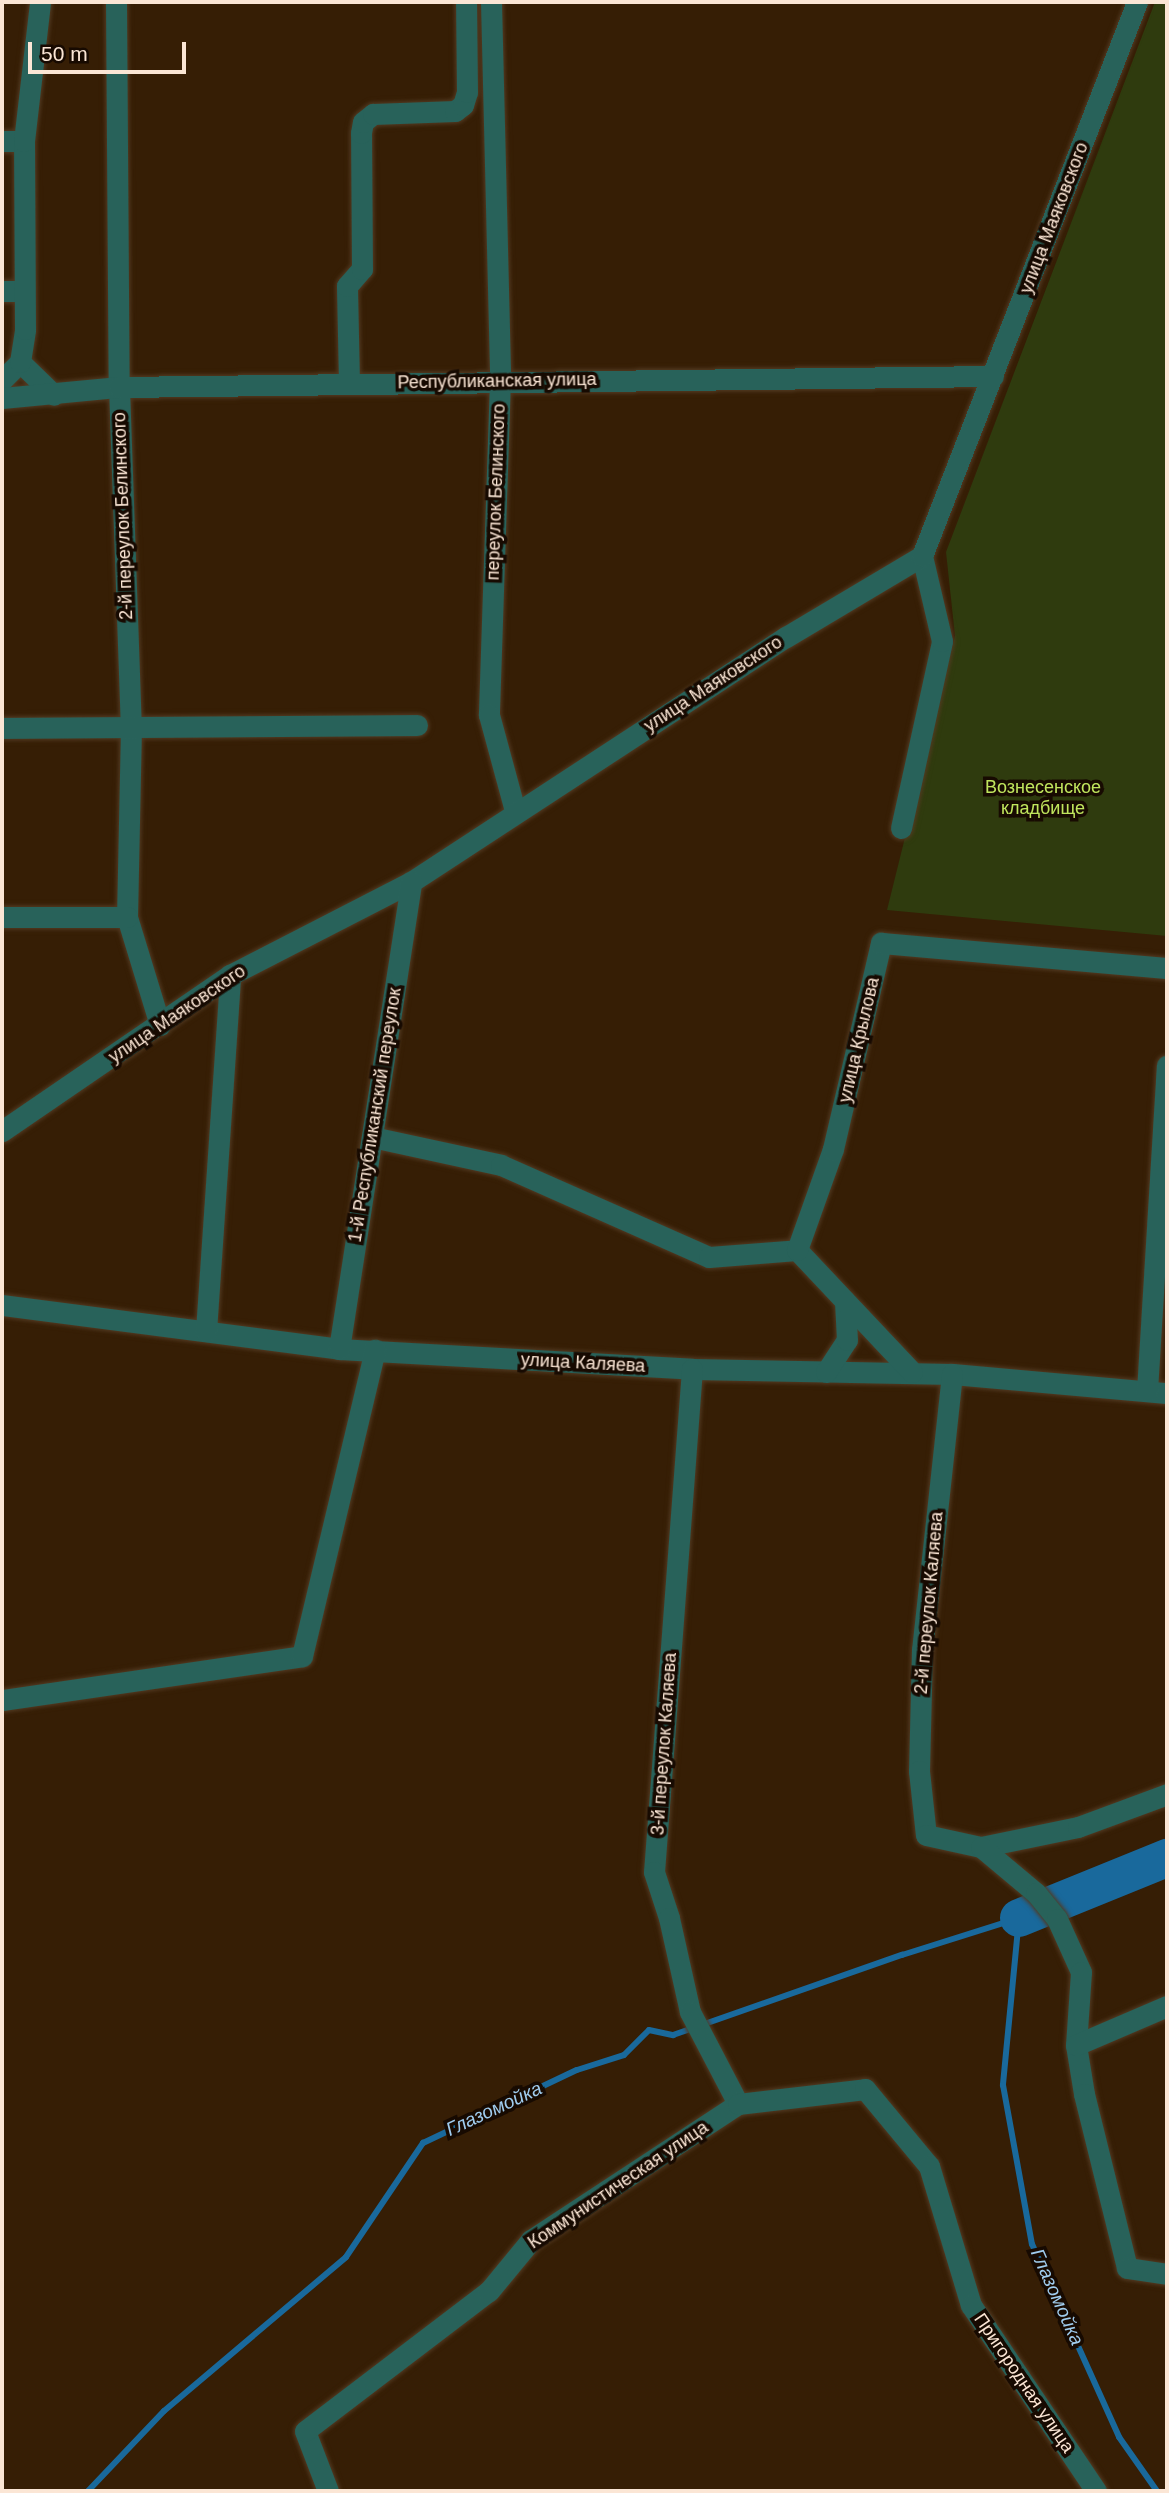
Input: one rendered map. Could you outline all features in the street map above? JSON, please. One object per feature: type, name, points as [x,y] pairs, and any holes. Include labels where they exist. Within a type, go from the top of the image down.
[{"type":"street","points":[[2,380],[20,362],[25,329],[24,141],[40,2]]},
{"type":"street","name":"2-й переулок Белинского","points":[[116,2],[119,387],[131,727],[127,917],[160,1025]]},
{"type":"street","points":[[349,383],[347,286],[362,269],[360,133],[363,122],[373,114],[455,111],[463,105],[467,92],[466,2]]},
{"type":"street","name":"переулок Белинского","points":[[491,2],[500,380],[489,715],[515,811]]},
{"type":"street","name":"улица Маяковского","points":[[2,1130],[230,975],[411,882],[515,811],[786,637],[922,556],[1137,2]]},
{"type":"street","points":[[2,141],[24,141]]},
{"type":"street","points":[[2,291],[24,291]]},
{"type":"street","points":[[20,362],[54,395]]},
{"type":"street","name":"Республиканская улица","points":[[2,398],[119,387],[500,380],[993,376]]},
{"type":"street","points":[[901,828],[942,641],[922,556]]},
{"type":"street","points":[[2,728],[417,725]]},
{"type":"street","name":"1-й Республиканский переулок","points":[[339,1349],[411,882]]},
{"type":"street","points":[[2,917],[127,917]]},
{"type":"street","name":"улица Крылова","points":[[797,1250],[833,1149],[881,943],[1167,968]]},
{"type":"street","points":[[206,1331],[230,975]]},
{"type":"street","points":[[1157,1392],[1167,1066]]},
{"type":"street","points":[[372,1138],[501,1166],[709,1257],[797,1250],[912,1372]]},
{"type":"street","points":[[825,1372],[847,1340],[845,1301]]},
{"type":"street","name":"улица Каляева","points":[[2,1305],[339,1349],[692,1369],[952,1374],[1157,1392]]},
{"type":"street","points":[[2,1700],[302,1656],[375,1350]]},
{"type":"street","name":"3-й переулок Каляева","points":[[692,1369],[654,1872],[669,1918],[690,2012],[711,2047],[738,2104]]},
{"type":"street","name":"2-й переулок Каляева","points":[[952,1374],[922,1649],[919,1771],[926,1835],[981,1847],[1078,1827],[1167,1794]]},
{"type":"street","points":[[981,1847],[1036,1893],[1057,1919],[1081,1972],[1076,2045],[1084,2094],[1128,2268],[1167,2274]]},
{"type":"street","points":[[1076,2045],[1167,2006]]},
{"type":"street","name":"Коммунистическая улица","points":[[328,2491],[305,2431],[489,2291],[531,2240],[738,2104],[865,2089]]},
{"type":"street","name":"Пригородная улица","points":[[865,2089],[929,2166],[971,2305],[1096,2491]]},
{"type":"green space","name":"Вознесенское кладбище","points":[[1155,2],[1167,2],[1167,936],[887,910],[955,636],[946,552]]},
{"type":"waterway","name":"Глазомойка","points":[[1019,1918],[1167,1858]]},
{"type":"waterway","name":"Глазомойка","points":[[88,2491],[164,2411],[346,2257],[423,2143],[577,2070],[624,2055],[649,2030],[673,2035],[902,1955],[1019,1918],[1003,2085],[1032,2244],[1119,2437],[1157,2491]]}]
